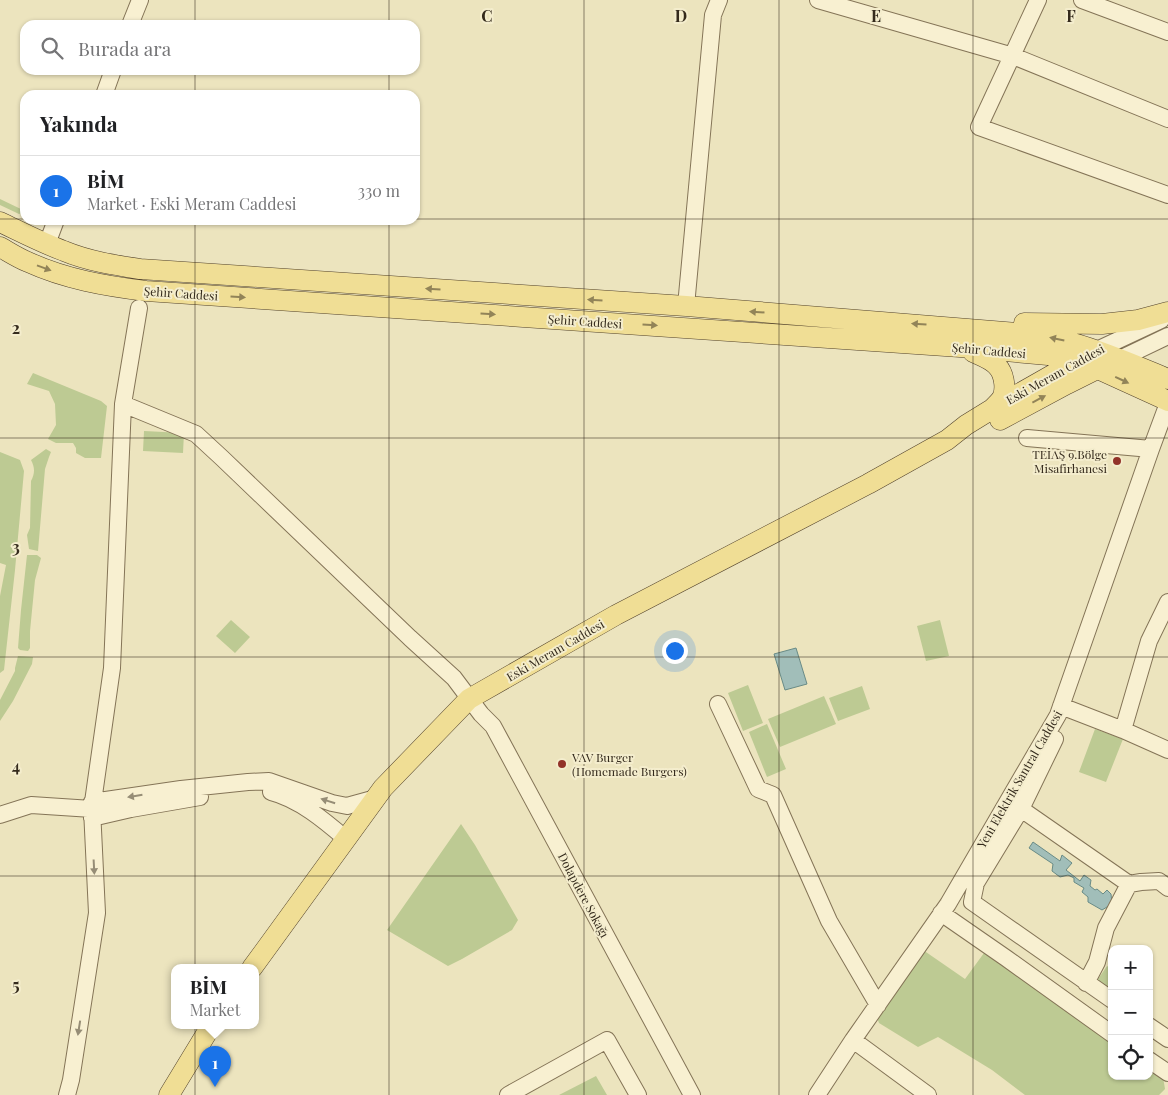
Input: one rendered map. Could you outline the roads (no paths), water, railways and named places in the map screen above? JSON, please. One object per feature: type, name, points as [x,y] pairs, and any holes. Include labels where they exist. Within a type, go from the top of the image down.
[{"type":"main road","name":"Şehir Caddesi","points":[[0,222],[63,251],[112,265],[140,269],[686,306],[968,328],[1047,337],[1072,342],[1168,402]]},
{"type":"main road","name":"Şehir Caddesi","points":[[0,248],[27,262],[69,277],[113,287],[960,347],[1048,355],[1078,360],[1098,360]]},
{"type":"main road","points":[[968,328],[1015,322],[1102,324],[1138,320],[1168,312]]},
{"type":"main road","points":[[960,347],[988,359],[998,366],[1003,376],[1003,395],[992,409]]},
{"type":"main road","points":[[1120,358],[1168,379]]},
{"type":"main road","name":"Eski Meram Caddesi","points":[[947,440],[988,426],[1098,360],[1120,358]]},
{"type":"main road","name":"Eski Meram Caddesi","points":[[255,964],[383,788],[469,700],[616,615],[868,484],[947,440],[966,425],[992,409],[1078,360]]},
{"type":"main road","points":[[169,1095],[209,1029]]},
{"type":"street","points":[[132,20],[140,0]]},
{"type":"street","points":[[686,306],[713,15],[719,0]]},
{"type":"street","points":[[818,0],[1013,56],[1168,119]]},
{"type":"street","points":[[1038,0],[979,126],[1168,195]]},
{"type":"street","points":[[1082,0],[1168,32]]},
{"type":"street","points":[[106,90],[111,75]]},
{"type":"street","points":[[47,244],[54,225]]},
{"type":"street","points":[[68,1095],[97,913],[92,810],[112,668],[123,404],[138,308]]},
{"type":"street","name":"Eski Meram Caddesi","points":[[1098,360],[1168,317]]},
{"type":"street","name":"Eski Meram Caddesi","points":[[1120,358],[1168,336]]},
{"type":"street","name":"Yeni Elektrik Santral Caddesi","points":[[817,1095],[948,904],[1058,714],[1065,708],[1168,402]]},
{"type":"street","name":"Dolapdere Sokağı","points":[[123,404],[196,434],[454,678],[480,714],[493,726],[692,1095]]},
{"type":"street","points":[[1027,438],[1151,449]]},
{"type":"street","points":[[1123,730],[1149,641],[1168,602]]},
{"type":"street","points":[[718,704],[758,789],[772,795],[829,921],[878,1005]]},
{"type":"street","points":[[1108,997],[972,902],[976,883],[1021,809],[1065,708],[1123,730],[1168,750]]},
{"type":"street","points":[[92,810],[181,789],[269,781],[346,806],[376,798]]},
{"type":"street","points":[[0,815],[31,805],[92,810],[131,809],[238,791],[262,790],[284,795],[324,820],[346,839]]},
{"type":"street","points":[[1021,809],[1130,884],[1159,881],[1168,888]]},
{"type":"street","points":[[1086,982],[1096,962],[1106,928],[1130,884]]},
{"type":"street","points":[[941,913],[1108,1031]]},
{"type":"street","points":[[1153,1029],[1168,1039]]},
{"type":"street","points":[[508,1095],[607,1040],[638,1095]]},
{"type":"street","points":[[853,1040],[928,1095]]},
{"type":"street","points":[[1153,1063],[1168,1072]]},
{"type":"water","points":[[796,648],[807,684],[785,690],[774,654]]},
{"type":"water","points":[[1033,842],[1060,861],[1062,855],[1072,863],[1066,870],[1080,881],[1084,875],[1091,880],[1090,886],[1095,890],[1097,889],[1103,894],[1107,890],[1111,894],[1112,904],[1102,910],[1088,902],[1088,897],[1082,892],[1084,888],[1074,882],[1074,878],[1068,875],[1060,877],[1052,871],[1053,864],[1029,848]]},
{"type":"place","name":"TEİAŞ 9.Bölge Misafirhanesi","points":[[1117,461]]},
{"type":"place","name":"VAV Burger (Homemade Burgers)","points":[[562,764]]},
{"type":"place","name":"BİM","points":[[215,1087]]}]
